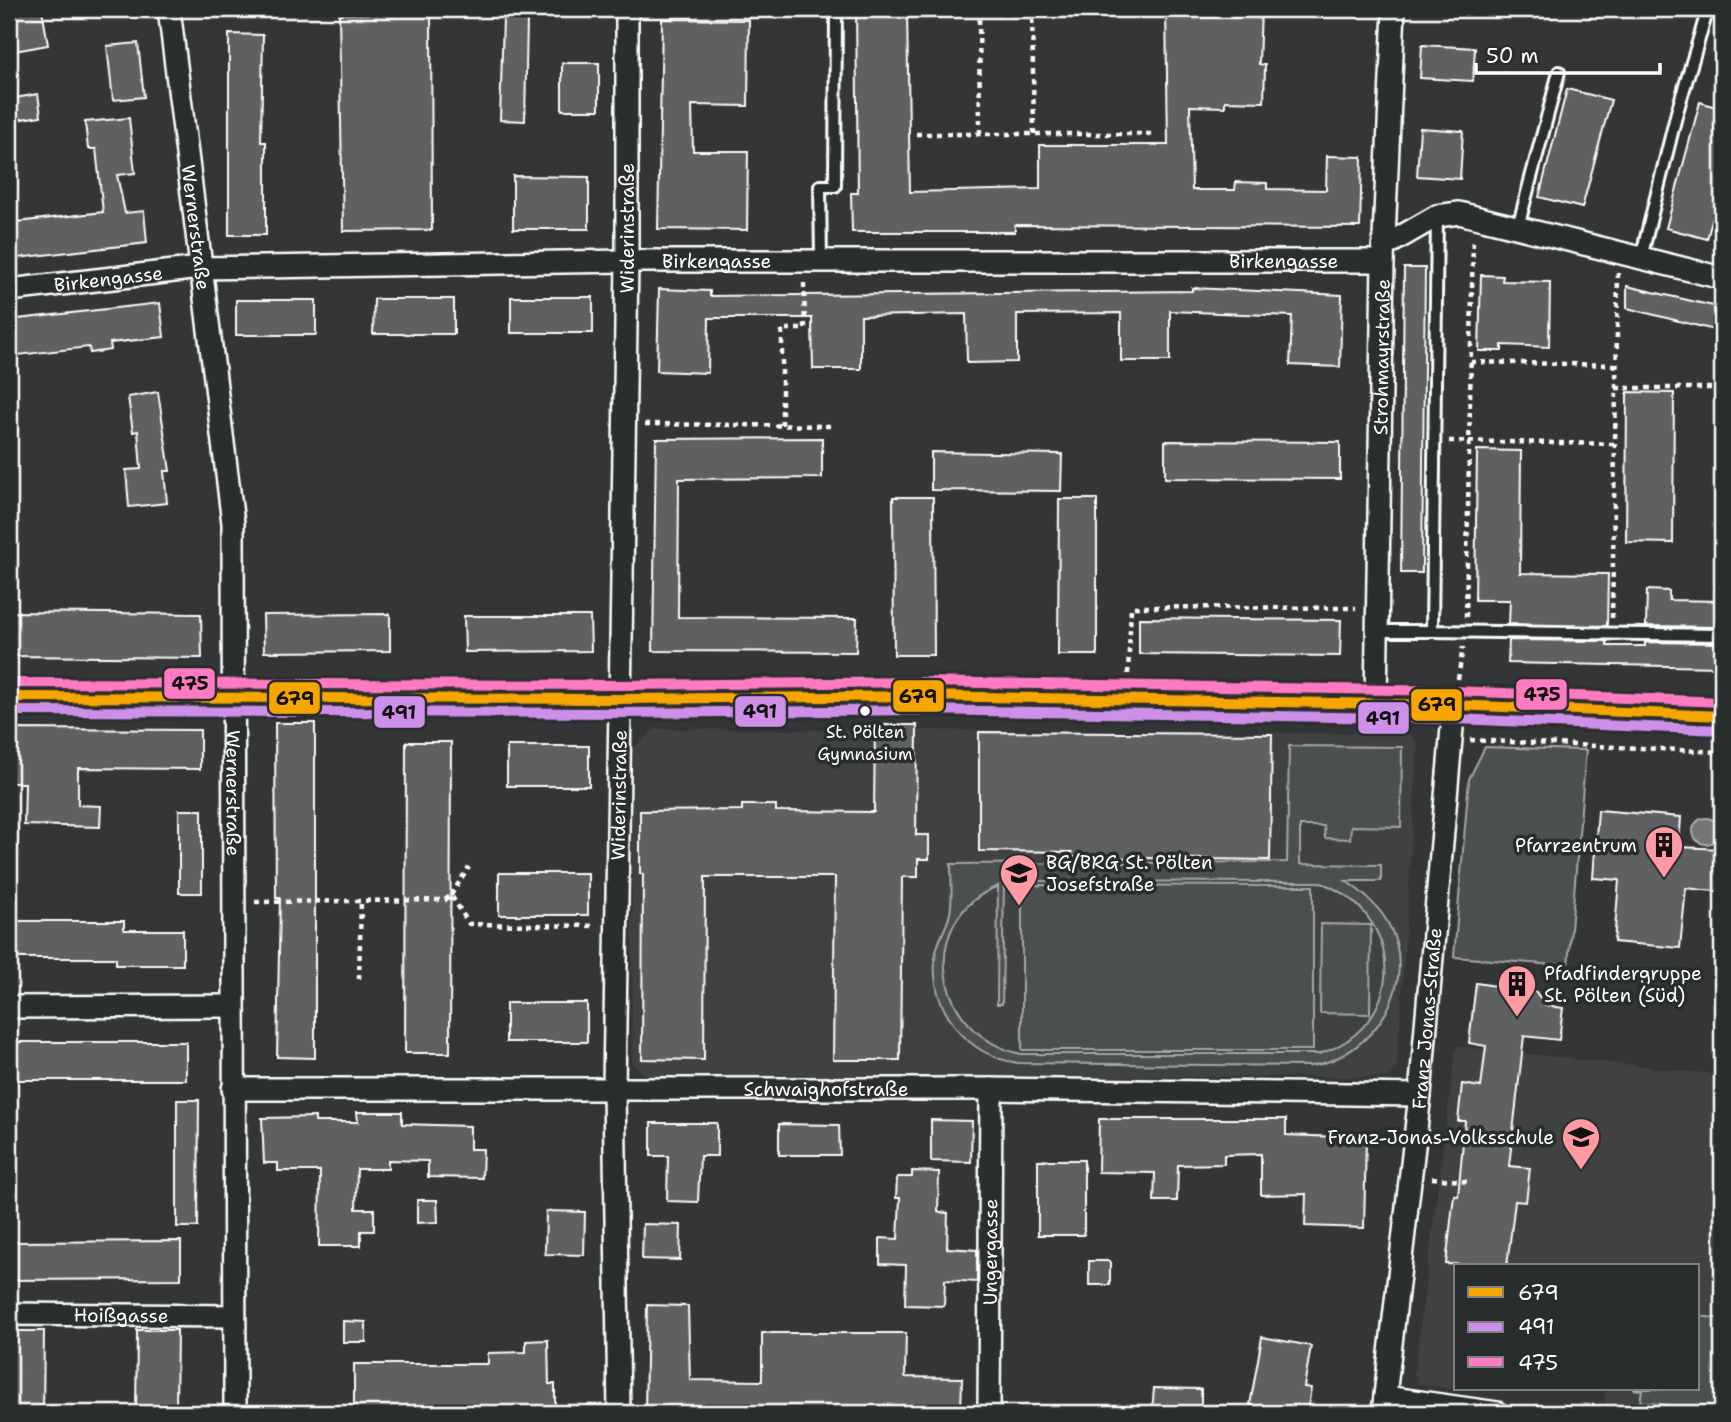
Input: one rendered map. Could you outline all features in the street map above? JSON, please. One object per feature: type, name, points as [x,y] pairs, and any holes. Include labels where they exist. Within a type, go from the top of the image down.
[{"type":"street","name":"Wernerstraße","points":[[169,9],[233,523],[232,1006],[236,1413]]},
{"type":"street","name":"Widerinstraße","points":[[619,1413],[614,1088],[627,261],[628,9]]},
{"type":"street","name":"Strohmayrstraße","points":[[1376,703],[1383,254],[1394,9]]},
{"type":"street","name":"Birkengasse","points":[[9,290],[200,268],[1383,254],[1437,216],[1473,215],[1722,278]]},
{"type":"street","points":[[9,696],[234,695],[619,699],[867,696],[1127,699],[1454,705],[1722,716]]},
{"type":"street","name":"Franz Jonas-Straße","points":[[1384,1405],[1420,1095],[1454,705]]},
{"type":"street","points":[[9,1007],[232,1006]]},
{"type":"street","name":"Schwaighofstraße","points":[[233,1089],[614,1088],[1420,1095]]},
{"type":"street","name":"Ungergasse","points":[[989,1413],[991,1090]]},
{"type":"street","name":"Hoißgasse","points":[[9,1314],[234,1316]]},
{"type":"street","points":[[1384,1405],[1498,1413]]},
{"type":"lane","points":[[812,261],[820,186],[835,186],[836,9]]},
{"type":"lane","points":[[1641,258],[1677,112],[1708,9]]},
{"type":"lane","points":[[1518,227],[1559,72]]},
{"type":"lane","points":[[1432,631],[1437,216]]},
{"type":"lane","points":[[1377,631],[1722,635]]},
{"type":"path","points":[[979,9],[980,134]]},
{"type":"path","points":[[1032,9],[1034,134]]},
{"type":"path","points":[[916,134],[1156,134]]},
{"type":"path","points":[[1454,705],[1465,631],[1473,215]]},
{"type":"path","points":[[1612,633],[1618,251]]},
{"type":"path","points":[[782,425],[782,329],[805,329],[812,261]]},
{"type":"path","points":[[1471,362],[1616,365]]},
{"type":"path","points":[[1616,387],[1722,388]]},
{"type":"path","points":[[624,423],[831,425]]},
{"type":"path","points":[[1434,440],[1615,444]]},
{"type":"path","points":[[1127,699],[1131,607],[1377,608]]},
{"type":"path","points":[[1452,740],[1722,752]]},
{"type":"path","points":[[233,902],[445,900],[469,867]]},
{"type":"path","points":[[451,895],[470,924],[616,926]]},
{"type":"path","points":[[359,979],[360,901]]},
{"type":"path","points":[[1410,1175],[1470,1182]]},
{"type":"shaded area","name":"BG/BRG St. Pölten Josefstraße","points":[[874,725],[918,725],[918,730],[1410,734],[1418,745],[1397,1068],[1388,1077],[647,1076],[632,1063],[632,750],[654,729],[874,730]]},
{"type":"shaded area","points":[[1289,746],[1402,747],[1401,827],[1351,826],[1350,839],[1325,838],[1324,826],[1300,826],[1300,864],[1381,865],[1381,881],[1346,881],[1364,894],[1379,910],[1388,923],[1397,946],[1399,969],[1395,992],[1386,1013],[1372,1032],[1354,1048],[1334,1059],[1311,1066],[1018,1063],[1000,1059],[968,1040],[956,1028],[939,996],[935,959],[937,946],[950,913],[951,864],[1287,862]],"holes":[[[1004,881],[1319,882],[1348,897],[1368,918],[1381,942],[1385,969],[1381,995],[1369,1019],[1348,1040],[1319,1054],[1021,1054],[992,1042],[969,1024],[954,1001],[946,975],[946,949],[954,924],[972,902],[998,886],[997,1004],[1002,1004]]]},
{"type":"shaded area","points":[[1485,747],[1586,750],[1568,966],[1454,957],[1469,779]]},
{"type":"shaded area","points":[[1706,818],[1715,822],[1719,831],[1715,840],[1706,844],[1697,840],[1693,831],[1697,822]]},
{"type":"shaded area","points":[[1022,885],[1313,886],[1313,1050],[1022,1050]]},
{"type":"shaded area","points":[[1321,924],[1371,925],[1370,1014],[1320,1013]]},
{"type":"shaded area","name":"Franz-Jonas-Volksschule","points":[[1456,1046],[1722,1075],[1722,1413],[1646,1413],[1604,1409],[1606,1391],[1598,1390],[1700,1390],[1700,1264],[1454,1264],[1454,1387],[1418,1384],[1414,1374]]},
{"type":"shaded area","points":[[1700,1316],[1722,1319],[1722,1411],[1640,1402],[1642,1390],[1700,1390]]},
{"type":"building","points":[[9,9],[42,9],[48,45],[9,52]]},
{"type":"building","points":[[856,9],[907,9],[910,192],[1040,189],[1040,145],[1168,145],[1166,9],[1261,9],[1259,64],[1265,65],[1264,102],[1225,101],[1225,107],[1190,106],[1192,190],[1235,190],[1236,182],[1267,183],[1267,189],[1326,190],[1327,156],[1362,157],[1360,227],[1015,225],[1015,232],[852,232],[851,193],[858,193]]},
{"type":"building","points":[[431,13],[432,230],[343,231],[339,14]]},
{"type":"building","points":[[503,18],[527,19],[525,121],[500,120]]},
{"type":"building","points":[[662,19],[749,20],[748,106],[692,105],[693,151],[748,151],[747,230],[658,229]]},
{"type":"building","points":[[229,34],[263,35],[261,142],[266,142],[266,235],[229,235]]},
{"type":"building","points":[[138,43],[144,97],[113,100],[107,46]]},
{"type":"building","points":[[1422,45],[1475,48],[1473,81],[1420,78]]},
{"type":"building","points":[[562,63],[599,63],[599,110],[562,110]]},
{"type":"building","points":[[1567,89],[1611,100],[1582,208],[1539,197]]},
{"type":"building","points":[[38,94],[41,116],[9,121],[9,99]]},
{"type":"building","points":[[1700,102],[1722,109],[1722,183],[1707,239],[1666,228]]},
{"type":"building","points":[[129,118],[135,173],[117,175],[125,213],[144,211],[147,243],[9,259],[9,223],[103,212],[96,149],[88,149],[85,122]]},
{"type":"building","points":[[1420,128],[1463,131],[1460,179],[1417,176]]},
{"type":"building","points":[[513,176],[589,177],[589,229],[513,229]]},
{"type":"building","points":[[1404,268],[1425,268],[1422,573],[1401,573]]},
{"type":"building","points":[[1481,275],[1503,276],[1502,281],[1550,282],[1549,347],[1502,345],[1502,351],[1479,351]]},
{"type":"building","points":[[1627,286],[1722,308],[1722,332],[1627,308]]},
{"type":"building","points":[[1192,288],[1342,295],[1340,367],[1290,365],[1292,316],[1170,311],[1170,361],[1121,361],[1121,313],[1017,314],[1017,362],[967,363],[966,314],[861,316],[861,369],[813,369],[812,318],[709,318],[708,373],[657,371],[659,289],[710,291],[710,296],[1192,291]]},
{"type":"building","points":[[511,297],[593,297],[593,333],[511,333]]},
{"type":"building","points":[[374,299],[454,299],[454,334],[373,334]]},
{"type":"building","points":[[236,300],[316,300],[316,335],[236,335]]},
{"type":"building","points":[[160,303],[164,337],[110,343],[111,350],[90,353],[89,347],[9,356],[9,320]]},
{"type":"building","points":[[158,392],[170,471],[164,471],[167,503],[129,507],[126,470],[141,469],[138,431],[133,432],[128,397]]},
{"type":"building","points":[[1627,392],[1674,393],[1673,543],[1626,542]]},
{"type":"building","points":[[822,438],[822,478],[679,479],[678,617],[857,618],[856,652],[653,651],[656,439]]},
{"type":"building","points":[[1165,441],[1340,442],[1340,479],[1165,478]]},
{"type":"building","points":[[1477,450],[1521,451],[1520,573],[1608,574],[1607,626],[1509,624],[1510,600],[1475,600]]},
{"type":"building","points":[[931,452],[1062,454],[1061,491],[931,490]]},
{"type":"building","points":[[893,497],[933,497],[934,655],[894,655]]},
{"type":"building","points":[[1059,499],[1097,499],[1097,655],[1058,655]]},
{"type":"building","points":[[1647,590],[1669,591],[1669,600],[1722,601],[1722,627],[1646,626]]},
{"type":"building","points":[[9,612],[201,614],[202,658],[9,656]]},
{"type":"building","points":[[390,614],[390,651],[264,652],[263,615]]},
{"type":"building","points":[[464,616],[590,616],[591,651],[465,652]]},
{"type":"building","points":[[1139,618],[1341,620],[1340,656],[1139,654]]},
{"type":"building","points":[[1509,640],[1607,641],[1607,646],[1645,646],[1645,642],[1722,643],[1722,667],[1508,663]]},
{"type":"building","points":[[275,723],[315,723],[315,1058],[277,1057],[280,898],[276,898]]},
{"type":"building","points":[[875,725],[917,725],[916,835],[929,835],[929,859],[918,859],[918,877],[902,877],[900,1060],[833,1060],[835,877],[705,877],[704,1060],[642,1059],[643,874],[640,874],[640,811],[742,810],[742,805],[776,805],[776,811],[874,812]]},
{"type":"building","points":[[9,729],[200,730],[200,769],[78,768],[78,805],[101,806],[100,827],[24,825],[25,783],[12,783],[12,775],[9,775]]},
{"type":"building","points":[[979,732],[1272,734],[1270,860],[1072,857],[1072,852],[979,851]]},
{"type":"building","points":[[406,742],[451,742],[450,1053],[405,1053]]},
{"type":"building","points":[[507,746],[589,746],[589,786],[507,786]]},
{"type":"building","points":[[179,810],[202,810],[202,893],[179,893]]},
{"type":"building","name":"Pfarrzentrum","points":[[1598,810],[1681,817],[1679,847],[1722,849],[1722,892],[1686,888],[1680,948],[1614,942],[1619,880],[1593,878]]},
{"type":"building","points":[[499,873],[588,873],[588,915],[499,915]]},
{"type":"building","points":[[9,921],[124,921],[124,930],[183,930],[183,965],[116,965],[116,958],[9,958]]},
{"type":"building","name":"Franz-Jonas-Volksschule","points":[[1476,983],[1536,992],[1545,1005],[1563,1008],[1559,1040],[1524,1036],[1509,1166],[1530,1168],[1526,1202],[1515,1201],[1507,1264],[1446,1264],[1454,1195],[1458,1196],[1465,1121],[1458,1121],[1462,1084],[1481,1087],[1486,1046],[1469,1043]]},
{"type":"building","points":[[506,1003],[587,1003],[587,1042],[506,1042]]},
{"type":"building","points":[[9,1042],[186,1042],[186,1080],[9,1080]]},
{"type":"building","points":[[177,1100],[199,1100],[198,1227],[177,1227]]},
{"type":"building","points":[[357,1112],[402,1112],[402,1124],[470,1126],[470,1149],[483,1149],[482,1178],[428,1177],[428,1161],[388,1160],[388,1169],[357,1169],[356,1209],[374,1209],[374,1231],[361,1231],[361,1246],[319,1246],[320,1171],[278,1171],[278,1163],[264,1163],[262,1118],[315,1117],[315,1122],[358,1122]]},
{"type":"building","points":[[1099,1119],[1286,1119],[1286,1135],[1366,1138],[1364,1228],[1305,1226],[1306,1194],[1261,1195],[1261,1154],[1224,1155],[1224,1164],[1178,1165],[1177,1201],[1154,1201],[1155,1173],[1098,1172]]},
{"type":"building","points":[[931,1120],[972,1121],[971,1162],[931,1161]]},
{"type":"building","points":[[651,1123],[717,1123],[717,1156],[700,1156],[698,1202],[667,1201],[668,1156],[651,1156]]},
{"type":"building","points":[[779,1124],[839,1125],[840,1155],[779,1155]]},
{"type":"building","points":[[1038,1160],[1084,1160],[1084,1235],[1038,1235]]},
{"type":"building","points":[[912,1171],[939,1172],[938,1212],[948,1213],[947,1248],[977,1250],[977,1282],[945,1280],[944,1306],[905,1305],[906,1265],[880,1264],[880,1238],[898,1239],[900,1198],[896,1198],[897,1177],[912,1177]]},
{"type":"building","points":[[417,1200],[437,1200],[438,1222],[417,1223]]},
{"type":"building","points":[[546,1211],[585,1212],[584,1255],[545,1254]]},
{"type":"building","points":[[643,1224],[681,1225],[680,1260],[642,1259]]},
{"type":"building","points":[[181,1241],[181,1279],[9,1280],[9,1242]]},
{"type":"building","points":[[1089,1261],[1110,1261],[1110,1285],[1089,1285]]},
{"type":"building","points":[[647,1305],[688,1306],[690,1380],[762,1381],[762,1333],[906,1333],[905,1377],[962,1378],[961,1411],[780,1409],[780,1413],[645,1413]]},
{"type":"building","points":[[343,1321],[366,1322],[366,1342],[343,1342]]},
{"type":"building","points":[[137,1330],[177,1330],[176,1413],[136,1413]]},
{"type":"building","points":[[9,1331],[44,1331],[43,1413],[9,1413]]},
{"type":"building","points":[[1262,1337],[1311,1346],[1304,1387],[1311,1388],[1307,1413],[1250,1405]]},
{"type":"building","points":[[548,1340],[549,1384],[555,1384],[555,1412],[354,1413],[354,1364],[488,1364],[488,1353],[526,1352],[526,1341]]},
{"type":"building","points":[[1154,1388],[1201,1389],[1201,1413],[1152,1413]]},
{"type":"transit line","name":"475","points":[[9,683],[619,685],[922,682],[1454,691],[1722,702]]},
{"type":"transit line","name":"679","points":[[9,697],[619,699],[922,696],[1454,705],[1722,716]]},
{"type":"transit line","name":"491","points":[[9,711],[619,713],[922,710],[1454,719],[1721,730]]},
{"type":"place","name":"St. Pölten Gymnasium","points":[[865,711]]},
{"type":"place","name":"Pfarrzentrum","points":[[1664,879]]},
{"type":"place","name":"BG/BRG St. Pölten Josefstraße","points":[[1019,907]]},
{"type":"place","name":"Pfadfindergruppe St. Pölten (Süd)","points":[[1517,1018]]},
{"type":"place","name":"Franz-Jonas-Volksschule","points":[[1581,1171]]}]
